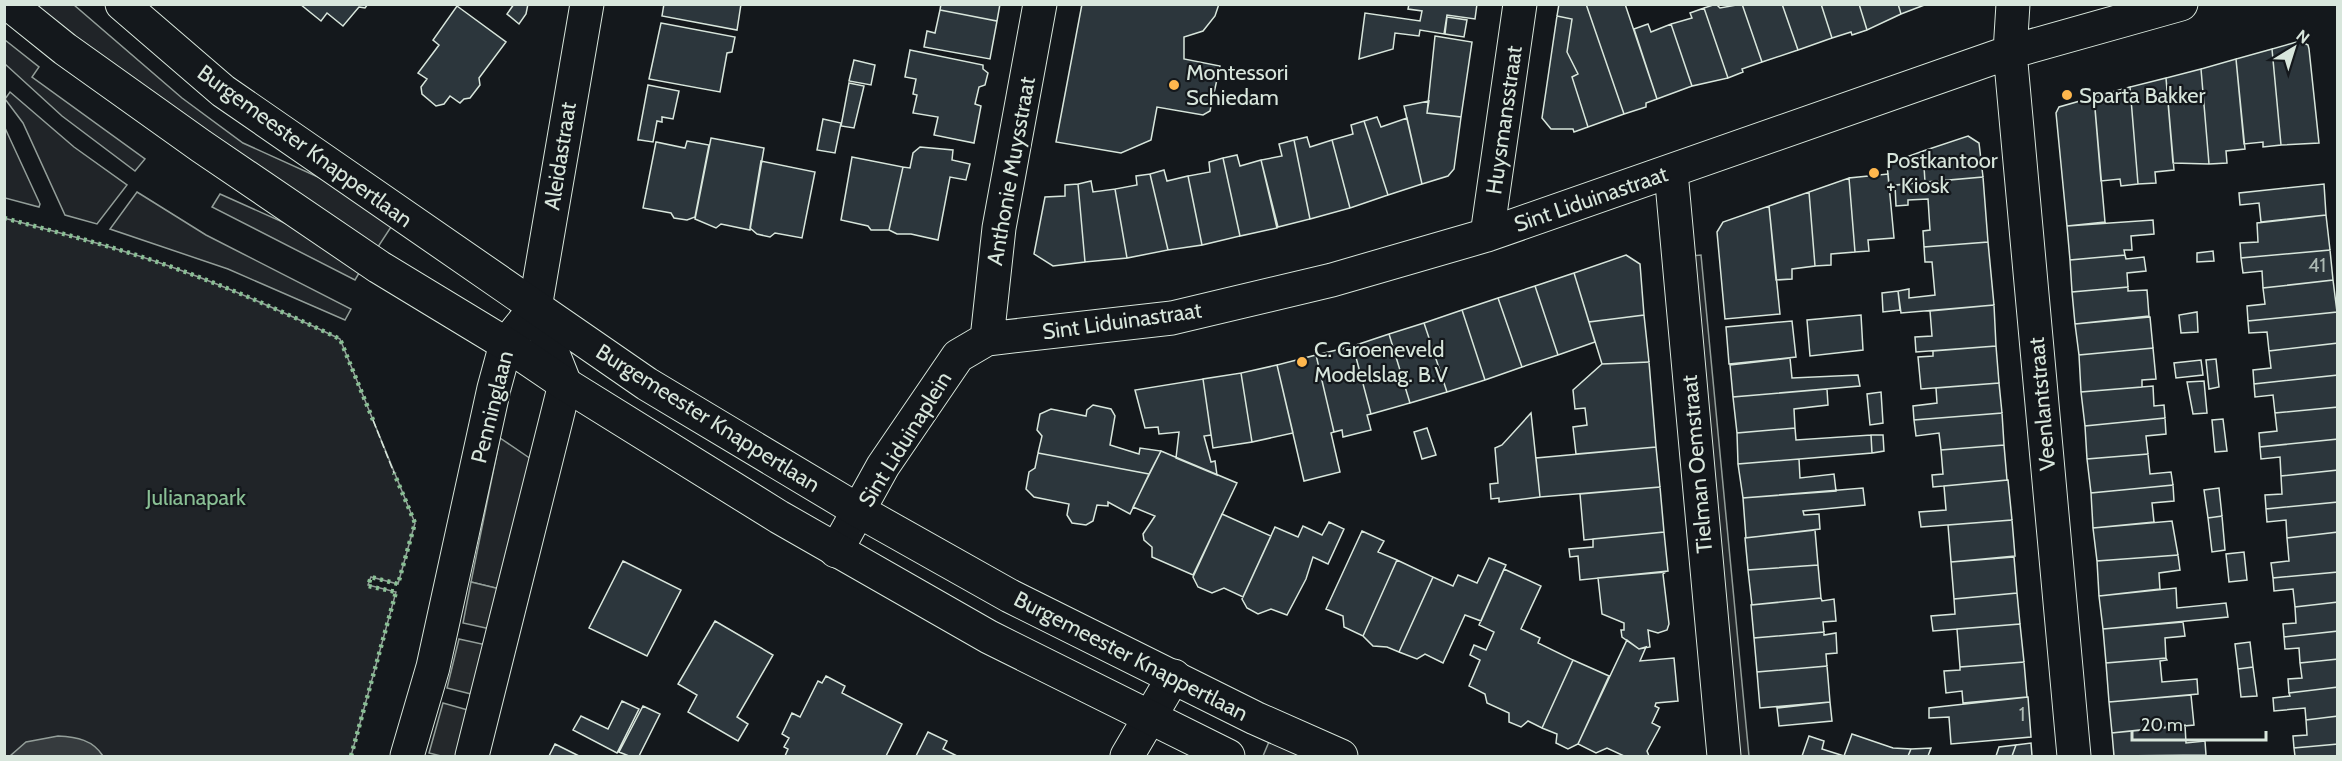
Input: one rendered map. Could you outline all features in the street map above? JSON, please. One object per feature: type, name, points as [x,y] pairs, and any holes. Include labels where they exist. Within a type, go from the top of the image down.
[{"type":"street","name":"Burgemeester Knappertlaan","points":[[9,4],[65,49],[201,146],[378,267],[506,344],[565,384],[836,551],[989,637],[1228,756]]},
{"type":"street","name":"Burgemeester Knappertlaan","points":[[122,4],[223,91],[647,384],[859,512],[1010,596],[1255,718],[1341,756]]},
{"type":"street","name":"Aleidastraat","points":[[535,308],[587,4]]},
{"type":"street","name":"Anthonie Muysstraat","points":[[987,339],[999,228],[1040,4]]},
{"type":"street","name":"Huysmansstraat","points":[[1487,235],[1520,4]]},
{"type":"street","name":"Veenlantstraat","points":[[2013,4],[2010,52],[2074,756]]},
{"type":"street","name":"Sint Liduinastraat","points":[[987,339],[1172,318],[1332,280],[1487,235],[2010,52],[2181,4]]},
{"type":"street","name":"Tielman Oemstraat","points":[[1671,172],[1724,756]]},
{"type":"street","name":"Penninglaan","points":[[406,756],[434,667],[494,388],[506,344],[535,308],[565,384]]},
{"type":"street","name":"Sint Liduinaplein","points":[[836,551],[884,466],[958,356],[987,339]]},
{"type":"street","points":[[472,756],[565,384]]},
{"type":"street","points":[[1126,756],[1174,676]]},
{"type":"green space","points":[[30,5],[74,5],[182,98],[243,143],[340,187],[393,224],[376,250],[244,160]]},
{"type":"green space","points":[[5,40],[39,67],[32,77],[145,159],[135,171],[62,116],[5,64]]},
{"type":"green space","points":[[10,92],[74,147],[127,185],[97,224],[65,215],[23,123],[5,99]]},
{"type":"green space","points":[[5,128],[40,204],[39,207],[5,198]]},
{"type":"green space","points":[[137,192],[206,235],[351,309],[345,320],[228,269],[110,229]]},
{"type":"green space","points":[[220,194],[296,228],[362,268],[355,280],[212,207]]},
{"type":"green space","name":"Julianapark","points":[[4,218],[159,262],[261,303],[340,339],[415,523],[398,584],[371,577],[368,585],[396,592],[351,756],[5,756]]},
{"type":"green space","points":[[500,438],[531,459],[504,590],[471,582]]},
{"type":"green space","points":[[1271,737],[1314,756],[1263,756]]},
{"type":"shaded area","points":[[1701,255],[1749,756],[1739,756],[1691,256]]},
{"type":"shaded area","points":[[471,582],[504,590],[495,630],[463,623]]},
{"type":"shaded area","points":[[459,639],[491,646],[479,696],[447,688]]},
{"type":"shaded area","points":[[443,703],[475,712],[462,756],[441,756],[429,753]]},
{"type":"shaded area","points":[[58,736],[84,740],[94,746],[103,756],[10,756],[26,742]]},
{"type":"building","points":[[300,4],[368,4],[365,8],[359,7],[343,26],[327,13],[321,21]]},
{"type":"building","points":[[514,4],[528,4],[526,14],[519,24],[507,14]]},
{"type":"building","points":[[664,4],[741,4],[737,30],[662,16]]},
{"type":"building","points":[[941,4],[1000,4],[997,21],[940,10]]},
{"type":"building","points":[[1082,4],[1219,4],[1215,16],[1203,31],[1184,37],[1184,59],[1220,66],[1210,111],[1203,115],[1157,107],[1151,140],[1121,153],[1056,142]]},
{"type":"building","points":[[1409,4],[1477,4],[1475,19],[1447,15],[1444,34],[1420,30],[1419,36],[1395,33],[1393,49],[1359,59],[1365,13],[1420,21],[1422,11],[1408,9]]},
{"type":"building","points":[[1559,4],[1586,4],[1624,114],[1588,127],[1572,77],[1578,74],[1567,52],[1572,19],[1557,16]]},
{"type":"building","points":[[1586,4],[1625,4],[1657,99],[1646,103],[1646,107],[1624,114]]},
{"type":"building","points":[[1716,4],[1720,8],[1742,4],[1762,62],[1742,69],[1743,72],[1728,78],[1704,8]]},
{"type":"building","points":[[1742,4],[1782,4],[1798,50],[1762,62]]},
{"type":"building","points":[[1782,4],[1821,4],[1832,38],[1798,50]]},
{"type":"building","points":[[1821,4],[1859,4],[1867,30],[1832,38]]},
{"type":"building","points":[[1859,4],[1898,4],[1901,14],[1867,30]]},
{"type":"building","points":[[1898,4],[1927,4],[1901,14]]},
{"type":"building","points":[[457,6],[506,42],[479,78],[480,85],[470,98],[460,103],[450,96],[444,104],[436,106],[422,94],[421,87],[427,79],[418,73],[439,45],[433,40]]},
{"type":"building","points":[[1704,8],[1728,78],[1692,86],[1671,24],[1692,18],[1690,13]]},
{"type":"building","points":[[940,10],[997,21],[990,59],[924,47],[927,31],[935,33]]},
{"type":"building","points":[[1557,16],[1572,19],[1567,52],[1578,74],[1572,77],[1588,127],[1574,132],[1573,129],[1551,129],[1542,118]]},
{"type":"building","points":[[1447,17],[1467,20],[1464,37],[1445,34]]},
{"type":"building","points":[[661,23],[735,37],[732,52],[727,53],[720,92],[649,79]]},
{"type":"building","points":[[1648,24],[1651,32],[1671,24],[1692,86],[1657,99],[1634,29]]},
{"type":"building","points":[[1435,36],[1472,42],[1461,117],[1427,113]]},
{"type":"building","points":[[2300,41],[2308,45],[2309,49],[2319,143],[2281,145],[2272,49]]},
{"type":"building","points":[[2272,49],[2281,145],[2263,147],[2263,142],[2244,144],[2236,59]]},
{"type":"building","points":[[910,50],[983,65],[983,69],[988,73],[985,85],[979,87],[975,104],[981,106],[974,143],[934,135],[938,117],[913,113],[917,95],[913,94],[916,79],[905,77]]},
{"type":"building","points":[[2236,59],[2245,149],[2226,151],[2227,163],[2209,164],[2201,69]]},
{"type":"building","points":[[854,60],[875,65],[871,85],[849,81]]},
{"type":"building","points":[[2201,69],[2209,164],[2173,163],[2166,78]]},
{"type":"building","points":[[2166,78],[2174,170],[2155,172],[2156,183],[2138,184],[2130,87]]},
{"type":"building","points":[[849,83],[864,86],[854,128],[841,126]]},
{"type":"building","points":[[648,85],[679,91],[673,119],[662,117],[662,122],[657,121],[653,142],[638,140]]},
{"type":"building","points":[[2130,87],[2138,184],[2121,186],[2120,179],[2101,181],[2094,97]]},
{"type":"building","points":[[2094,97],[2105,222],[2067,226],[2056,113],[2059,107]]},
{"type":"building","points":[[1429,101],[1427,113],[1461,117],[1454,169],[1448,176],[1422,184],[1404,106]]},
{"type":"building","points":[[1377,117],[1381,127],[1407,118],[1422,184],[1388,195],[1364,121]]},
{"type":"building","points":[[823,119],[841,123],[835,153],[817,150]]},
{"type":"building","points":[[1364,121],[1388,195],[1350,208],[1332,140],[1353,134],[1351,125]]},
{"type":"building","points":[[1968,136],[1979,143],[1983,177],[1925,182],[1923,151]]},
{"type":"building","points":[[1307,137],[1310,147],[1332,140],[1350,208],[1310,219],[1294,140]]},
{"type":"building","points":[[711,138],[764,148],[750,230],[721,224],[716,228],[695,219]]},
{"type":"building","points":[[1294,140],[1310,219],[1278,227],[1261,160],[1282,156],[1279,144]]},
{"type":"building","points":[[687,141],[709,145],[695,217],[687,220],[674,218],[671,213],[643,208],[656,142],[685,148]]},
{"type":"building","points":[[920,147],[953,150],[952,160],[970,164],[966,180],[950,177],[938,240],[911,234],[897,234],[889,230],[903,167],[910,168],[913,153]]},
{"type":"building","points":[[1923,151],[1925,182],[1889,186],[1887,164]]},
{"type":"building","points":[[1237,155],[1240,166],[1261,160],[1277,228],[1240,236],[1223,158]]},
{"type":"building","points":[[852,157],[903,167],[889,230],[871,230],[868,226],[841,220]]},
{"type":"building","points":[[1223,158],[1240,236],[1202,245],[1188,176],[1210,172],[1209,162]]},
{"type":"building","points":[[761,161],[815,172],[802,238],[775,233],[770,237],[757,234],[750,228]]},
{"type":"building","points":[[1164,170],[1167,181],[1188,176],[1202,245],[1168,250],[1150,174]]},
{"type":"building","points":[[1150,174],[1168,250],[1127,258],[1115,189],[1137,185],[1136,176]]},
{"type":"building","points":[[1888,174],[1894,238],[1868,240],[1869,251],[1855,252],[1849,178]]},
{"type":"building","points":[[1983,177],[1988,242],[1924,247],[1923,231],[1930,230],[1928,199],[1908,200],[1908,205],[1896,206],[1895,185]]},
{"type":"building","points":[[1849,178],[1855,252],[1831,254],[1831,265],[1815,266],[1809,192]]},
{"type":"building","points":[[1091,181],[1093,192],[1115,189],[1127,258],[1085,262],[1078,184]]},
{"type":"building","points":[[1078,184],[1085,262],[1053,266],[1034,254],[1045,197],[1065,196],[1065,185]]},
{"type":"building","points":[[2324,184],[2326,215],[2261,222],[2259,203],[2240,205],[2239,193]]},
{"type":"building","points":[[1809,192],[1815,266],[1792,269],[1792,279],[1776,280],[1769,206]]},
{"type":"building","points":[[1769,206],[1780,314],[1725,319],[1717,232],[1723,222]]},
{"type":"building","points":[[2326,215],[2330,250],[2241,258],[2240,243],[2258,242],[2257,223]]},
{"type":"building","points":[[2153,220],[2154,234],[2131,236],[2132,250],[2124,250],[2125,255],[2070,260],[2067,226]]},
{"type":"building","points":[[1988,242],[1994,305],[1901,313],[1898,291],[1909,289],[1909,298],[1935,295],[1932,262],[1925,262],[1924,247]]},
{"type":"building","points":[[2330,250],[2333,280],[2263,288],[2262,271],[2243,273],[2241,258]]},
{"type":"building","points":[[2213,251],[2214,261],[2197,262],[2197,253]]},
{"type":"building","points":[[1626,255],[1640,264],[1644,315],[1589,322],[1574,273]]},
{"type":"building","points":[[2125,255],[2126,259],[2144,257],[2146,271],[2127,273],[2128,287],[2072,292],[2070,260]]},
{"type":"building","points":[[1574,273],[1595,342],[1558,355],[1535,286]]},
{"type":"building","points":[[2333,280],[2337,312],[2248,321],[2247,306],[2265,304],[2263,288]]},
{"type":"building","points":[[1535,286],[1558,355],[1522,367],[1498,298]]},
{"type":"building","points":[[2128,287],[2128,291],[2147,290],[2149,316],[2075,324],[2072,292]]},
{"type":"building","points":[[1898,291],[1900,310],[1883,312],[1882,293]]},
{"type":"building","points":[[1498,298],[1522,367],[1485,380],[1462,310]]},
{"type":"building","points":[[1994,305],[1996,346],[1916,352],[1915,337],[1932,336],[1930,311]]},
{"type":"building","points":[[1462,310],[1485,380],[1447,392],[1424,323]]},
{"type":"building","points":[[2197,312],[2198,332],[2181,333],[2179,315]]},
{"type":"building","points":[[2337,312],[2338,343],[2269,351],[2267,332],[2249,333],[2248,321]]},
{"type":"building","points":[[1644,315],[1649,362],[1602,364],[1589,322]]},
{"type":"building","points":[[1861,315],[1863,350],[1810,356],[1807,320]]},
{"type":"building","points":[[2150,317],[2153,348],[2079,355],[2075,324]]},
{"type":"building","points":[[1792,321],[1796,357],[1729,364],[1726,327]]},
{"type":"building","points":[[1424,323],[1447,392],[1410,403],[1389,334]]},
{"type":"building","points":[[1389,334],[1410,403],[1371,414],[1353,346]]},
{"type":"building","points":[[2338,343],[2338,375],[2254,384],[2253,370],[2271,368],[2269,351]]},
{"type":"building","points":[[1353,346],[1371,414],[1367,415],[1371,430],[1343,437],[1342,430],[1334,432],[1316,355]]},
{"type":"building","points":[[1996,346],[1999,383],[1921,389],[1918,357],[1933,356],[1933,351]]},
{"type":"building","points":[[2153,348],[2156,379],[2142,380],[2142,387],[2081,392],[2079,355]]},
{"type":"building","points":[[1316,355],[1334,432],[1331,433],[1340,472],[1304,481],[1277,365]]},
{"type":"building","points":[[1790,358],[1792,378],[1858,375],[1860,386],[1733,397],[1730,365]]},
{"type":"building","points":[[2216,359],[2219,387],[2209,389],[2206,360]]},
{"type":"building","points":[[2201,360],[2203,375],[2176,378],[2174,363]]},
{"type":"building","points":[[1649,362],[1656,447],[1576,454],[1573,427],[1587,425],[1585,408],[1575,409],[1573,390],[1602,364]]},
{"type":"building","points":[[1277,365],[1293,433],[1252,442],[1241,373]]},
{"type":"building","points":[[1241,373],[1252,442],[1213,448],[1203,379]]},
{"type":"building","points":[[2338,375],[2338,407],[2275,413],[2273,395],[2255,397],[2254,384]]},
{"type":"building","points":[[1203,379],[1211,435],[1204,436],[1211,462],[1215,461],[1217,475],[1176,458],[1179,432],[1159,434],[1158,427],[1145,428],[1135,390]]},
{"type":"building","points":[[2204,381],[2207,413],[2193,414],[2187,382]]},
{"type":"building","points":[[1999,383],[2002,413],[1914,420],[1913,406],[1937,403],[1936,388]]},
{"type":"building","points":[[2153,386],[2154,406],[2164,405],[2165,418],[2085,426],[2081,392]]},
{"type":"building","points":[[1827,389],[1828,405],[1794,409],[1795,428],[1737,433],[1733,397]]},
{"type":"building","points":[[1881,392],[1883,423],[1870,425],[1867,394]]},
{"type":"building","points":[[1093,405],[1111,409],[1115,416],[1110,445],[1139,454],[1140,448],[1161,451],[1149,474],[1038,453],[1042,436],[1037,430],[1040,414],[1051,409],[1086,416],[1087,410]]},
{"type":"building","points":[[2338,407],[2338,439],[2260,447],[2259,433],[2277,431],[2275,413]]},
{"type":"building","points":[[1531,413],[1540,497],[1499,502],[1499,498],[1491,499],[1490,484],[1498,483],[1495,448],[1502,445]]},
{"type":"building","points":[[2002,413],[2004,445],[1941,450],[1939,433],[1916,436],[1914,420]]},
{"type":"building","points":[[2165,418],[2166,434],[2146,436],[2148,454],[2087,459],[2085,426]]},
{"type":"building","points":[[2223,419],[2227,451],[2215,452],[2212,420]]},
{"type":"building","points":[[1427,428],[1436,455],[1422,459],[1414,432]]},
{"type":"building","points":[[1795,428],[1796,440],[1871,435],[1872,453],[1738,464],[1737,433]]},
{"type":"building","points":[[1871,435],[1883,435],[1884,451],[1872,453]]},
{"type":"building","points":[[2338,439],[2338,470],[2281,476],[2280,457],[2261,459],[2260,447]]},
{"type":"building","points":[[2004,445],[2007,480],[1933,487],[1932,475],[1943,474],[1941,450]]},
{"type":"building","points":[[1656,447],[1660,487],[1540,497],[1536,458]]},
{"type":"building","points":[[1161,451],[1237,483],[1193,575],[1152,557],[1152,547],[1144,540],[1143,534],[1155,516],[1133,507]]},
{"type":"building","points":[[1038,453],[1149,474],[1130,514],[1108,502],[1108,506],[1097,505],[1093,521],[1086,525],[1072,523],[1067,515],[1069,504],[1034,497],[1026,489],[1029,472],[1035,468]]},
{"type":"building","points":[[2148,454],[2150,474],[2171,472],[2173,485],[2091,493],[2087,459]]},
{"type":"building","points":[[1799,459],[1800,478],[1834,474],[1836,491],[1743,498],[1738,464]]},
{"type":"building","points":[[2338,470],[2338,502],[2266,509],[2265,495],[2282,494],[2281,476]]},
{"type":"building","points":[[2008,480],[2012,520],[1921,527],[1919,512],[1946,510],[1944,486]]},
{"type":"building","points":[[2173,485],[2174,501],[2152,503],[2154,522],[2093,528],[2091,493]]},
{"type":"building","points":[[1660,487],[1664,532],[1584,540],[1580,494]]},
{"type":"building","points":[[1863,488],[1865,505],[1803,511],[1804,515],[1819,514],[1820,529],[1746,538],[1743,498]]},
{"type":"building","points":[[2219,488],[2222,516],[2208,518],[2204,490]]},
{"type":"building","points":[[2338,502],[2338,532],[2287,538],[2286,520],[2267,522],[2266,509]]},
{"type":"building","points":[[1222,514],[1271,536],[1243,597],[1224,588],[1212,593],[1198,587],[1193,577]]},
{"type":"building","points":[[2222,516],[2225,550],[2212,552],[2208,518]]},
{"type":"building","points":[[2012,520],[2015,556],[1951,562],[1948,525]]},
{"type":"building","points":[[2172,521],[2178,555],[2097,561],[2093,528]]},
{"type":"building","points":[[1329,522],[1344,529],[1328,564],[1313,557],[1306,579],[1287,615],[1271,609],[1258,614],[1247,608],[1242,599],[1275,527],[1298,537],[1303,526],[1322,535]]},
{"type":"building","points":[[1815,530],[1818,565],[1748,570],[1745,538]]},
{"type":"building","points":[[1362,531],[1384,541],[1378,552],[1397,560],[1363,636],[1344,627],[1343,616],[1326,609]]},
{"type":"building","points":[[1664,532],[1668,571],[1580,580],[1578,556],[1570,557],[1569,549],[1593,547],[1593,539]]},
{"type":"building","points":[[2338,532],[2338,572],[2273,578],[2271,563],[2289,561],[2287,538]]},
{"type":"building","points":[[2244,552],[2247,580],[2229,582],[2226,554]]},
{"type":"building","points":[[2178,555],[2180,570],[2159,573],[2160,589],[2099,596],[2097,561]]},
{"type":"building","points":[[2014,557],[2017,593],[1954,599],[1951,562]]},
{"type":"building","points":[[1489,558],[1506,565],[1481,621],[1465,615],[1443,663],[1425,654],[1417,659],[1399,652],[1433,577],[1453,586],[1458,575],[1477,583]]},
{"type":"building","points":[[1397,560],[1433,577],[1399,652],[1387,647],[1373,646],[1363,636]]},
{"type":"building","points":[[623,561],[681,590],[647,656],[589,628]]},
{"type":"building","points":[[1818,565],[1821,598],[1752,605],[1748,570]]},
{"type":"building","points":[[1504,569],[1541,586],[1521,629],[1540,638],[1538,643],[1573,660],[1542,728],[1528,721],[1521,727],[1509,722],[1509,713],[1487,703],[1485,694],[1469,686],[1480,660],[1470,655],[1474,645],[1486,650],[1494,632],[1479,625]]},
{"type":"building","points":[[1666,572],[1663,574],[1669,624],[1667,630],[1658,633],[1648,630],[1650,647],[1639,649],[1622,637],[1621,630],[1624,630],[1624,623],[1602,614],[1598,578]]},
{"type":"building","points":[[2338,572],[2338,602],[2295,607],[2293,589],[2274,591],[2273,578]]},
{"type":"building","points":[[2176,588],[2177,608],[2226,603],[2228,617],[2103,629],[2099,596]]},
{"type":"building","points":[[2017,593],[2020,624],[1933,631],[1931,616],[1955,614],[1954,599]]},
{"type":"building","points":[[1821,598],[1822,601],[1834,599],[1836,621],[1823,622],[1824,632],[1754,638],[1751,605]]},
{"type":"building","points":[[2338,602],[2338,631],[2284,637],[2283,624],[2296,623],[2295,607]]},
{"type":"building","points":[[715,621],[773,655],[737,717],[748,724],[738,741],[688,712],[697,695],[678,684]]},
{"type":"building","points":[[2183,622],[2185,636],[2165,638],[2166,658],[2106,663],[2103,629]]},
{"type":"building","points":[[2020,624],[2024,662],[1960,667],[1957,629]]},
{"type":"building","points":[[2338,631],[2338,659],[2300,663],[2299,648],[2285,649],[2284,637]]},
{"type":"building","points":[[1824,632],[1824,635],[1836,633],[1837,653],[1826,654],[1827,666],[1757,672],[1754,638]]},
{"type":"building","points":[[1627,640],[1639,649],[1646,647],[1640,661],[1674,658],[1678,701],[1656,703],[1655,706],[1659,708],[1652,723],[1660,727],[1647,751],[1649,756],[1624,756],[1607,748],[1596,753],[1578,744]]},
{"type":"building","points":[[2250,642],[2253,667],[2238,669],[2235,644]]},
{"type":"building","points":[[2166,658],[2167,660],[2160,661],[2162,682],[2197,679],[2198,694],[2109,702],[2106,663]]},
{"type":"building","points":[[2338,659],[2338,687],[2289,693],[2288,679],[2302,678],[2300,663]]},
{"type":"building","points":[[1573,660],[1609,676],[1578,744],[1568,749],[1556,743],[1557,734],[1542,728]]},
{"type":"building","points":[[2024,662],[2027,697],[1963,703],[1962,691],[1946,693],[1944,671],[1960,670],[1960,667]]},
{"type":"building","points":[[1827,666],[1830,702],[1760,708],[1757,672]]},
{"type":"building","points":[[2253,667],[2257,696],[2241,697],[2238,669]]},
{"type":"building","points":[[826,676],[845,686],[842,693],[902,724],[886,756],[785,756],[788,749],[784,747],[789,738],[782,734],[792,713],[800,717],[818,681],[822,683]]},
{"type":"building","points":[[2338,687],[2338,716],[2306,720],[2305,708],[2274,711],[2273,698],[2290,696],[2289,693]]},
{"type":"building","points":[[2191,695],[2194,725],[2112,733],[2109,702]]},
{"type":"building","points":[[2028,697],[2031,737],[1951,744],[1949,717],[1929,718],[1929,708]]},
{"type":"building","points":[[622,701],[639,709],[617,753],[573,730],[581,716],[608,729]]},
{"type":"building","points":[[1830,702],[1832,721],[1779,726],[1777,708]]},
{"type":"building","points":[[643,706],[660,714],[639,756],[629,756],[619,752]]},
{"type":"building","points":[[2338,716],[2338,744],[2294,748],[2293,736],[2307,735],[2306,720]]},
{"type":"building","points":[[2185,725],[2186,743],[2205,741],[2206,755],[2114,756],[2112,733]]},
{"type":"building","points":[[928,732],[947,741],[943,749],[957,756],[916,756]]},
{"type":"building","points":[[1852,734],[1893,748],[1911,749],[1908,756],[1844,756]]},
{"type":"building","points":[[1809,736],[1824,741],[1822,749],[1844,756],[1802,756]]},
{"type":"building","points":[[2031,743],[2032,756],[2012,756],[2016,745]]},
{"type":"building","points":[[555,744],[579,756],[549,756]]},
{"type":"building","points":[[2338,744],[2338,756],[2295,756],[2294,748]]},
{"type":"building","points":[[2016,745],[2012,756],[1996,756],[1999,747]]},
{"type":"building","points":[[1931,748],[1928,756],[1908,756],[1911,749]]},
{"type":"hedge","points":[[4,218],[159,262],[261,303],[340,339],[373,420]]},
{"type":"hedge","points":[[351,756],[396,592],[368,586],[371,577],[398,584],[415,523],[394,473]]},
{"type":"fence","points":[[373,420],[394,473]]},
{"type":"place","name":"Montessori Schiedam","points":[[1174,85]]},
{"type":"place","name":"Sparta Bakker","points":[[2067,95]]},
{"type":"place","name":"Postkantoor + Kiosk","points":[[1874,173]]},
{"type":"place","name":"C. Groeneveld Modelslag. B.V","points":[[1302,362]]}]
